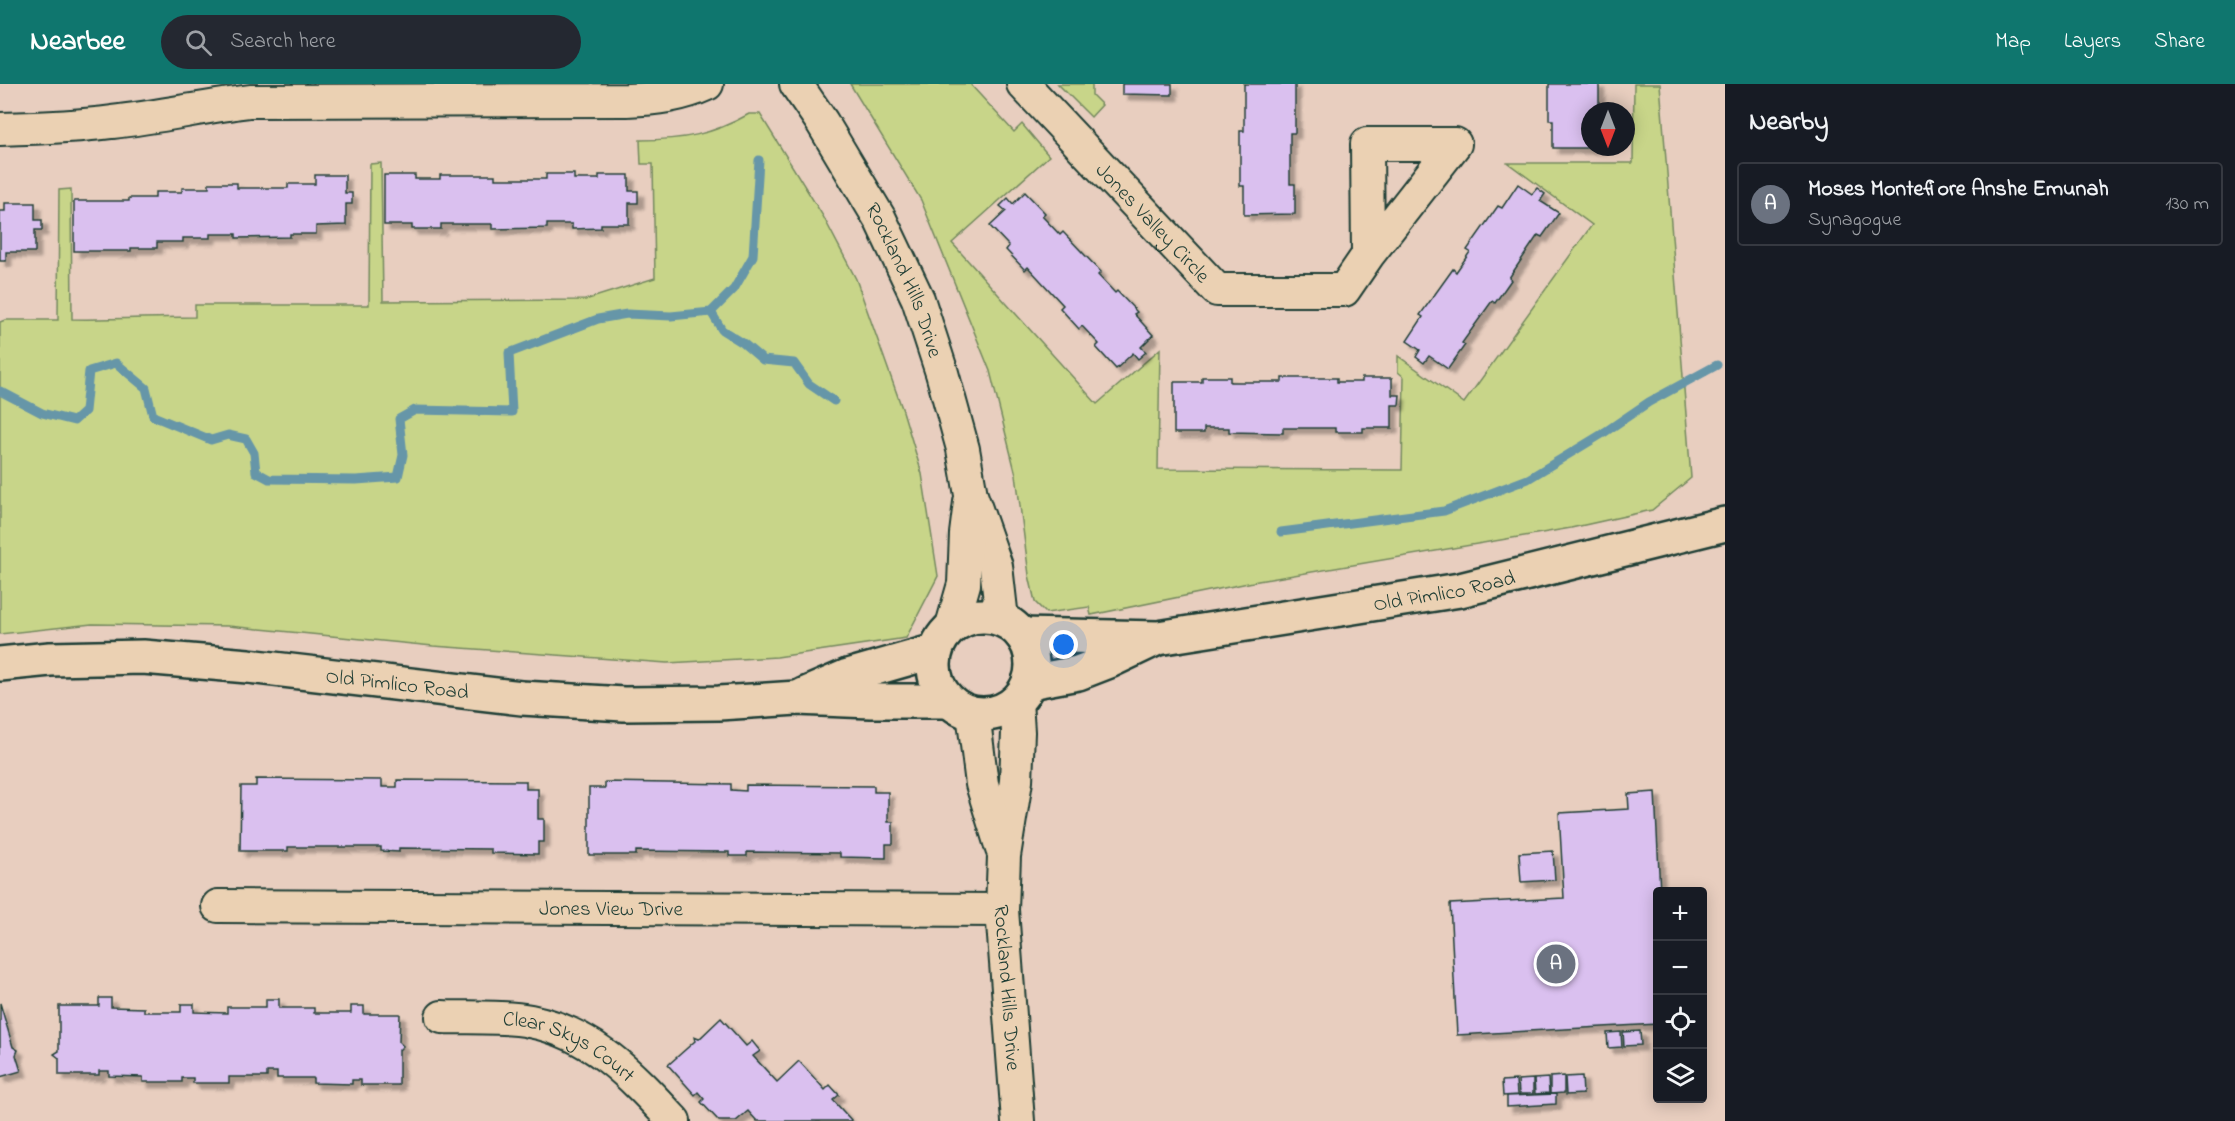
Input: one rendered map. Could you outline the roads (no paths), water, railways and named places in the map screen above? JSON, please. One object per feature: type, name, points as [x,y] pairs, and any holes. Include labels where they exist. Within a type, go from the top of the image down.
[{"type":"street","points":[[0,129],[114,122],[250,101],[627,100],[660,98],[687,93],[707,84]]},
{"type":"street","name":"Rockland Hills Drive","points":[[796,84],[822,122],[880,219],[918,299],[963,449],[971,495],[996,566],[1012,627]]},
{"type":"street","name":"Jones Valley Circle","points":[[1023,84],[1217,290],[1344,290],[1368,255]]},
{"type":"street","name":"Rockland Hills Drive","points":[[943,639],[964,584],[966,534],[971,495]]},
{"type":"street","name":"Old Pimlico Road","points":[[1012,627],[1158,638],[1460,590],[1725,524]]},
{"type":"street","points":[[981,615],[1012,627],[1029,645],[1032,658],[1022,692],[996,712],[961,707],[942,692],[934,672],[943,639],[970,616],[981,615]]},
{"type":"street","name":"Old Pimlico Road","points":[[1022,692],[1109,661],[1158,638]]},
{"type":"street","name":"Old Pimlico Road","points":[[796,698],[943,639]]},
{"type":"street","name":"Old Pimlico Road","points":[[0,664],[143,657],[248,666],[522,698],[624,704],[719,703],[796,698],[961,707]]},
{"type":"street","name":"Rockland Hills Drive","points":[[1018,1121],[1002,910],[1004,856],[1016,781],[1022,692]]},
{"type":"street","name":"Rockland Hills Drive","points":[[961,707],[1004,856]]},
{"type":"street","name":"Jones View Drive","points":[[218,906],[1002,910]]},
{"type":"street","name":"Clear Skys Court","points":[[442,1017],[529,1021],[574,1035],[608,1055],[674,1121]]},
{"type":"waterway","points":[[0,391],[42,413],[74,421],[85,411],[89,371],[116,363],[146,388],[153,416],[211,440],[228,435],[246,439],[254,453],[256,472],[269,479],[356,480],[398,477],[403,455],[399,419],[415,410],[512,412],[509,353],[598,319],[627,314],[671,316],[711,312],[734,289],[753,256],[759,160]]},
{"type":"waterway","points":[[711,312],[722,330],[743,343],[763,360],[794,363],[809,384],[834,401]]},
{"type":"waterway","points":[[1281,532],[1444,511],[1528,479],[1649,402],[1717,365]]},
{"type":"place","name":"Moses Montefiore Anshe Emunah","points":[[1556,964]]}]
